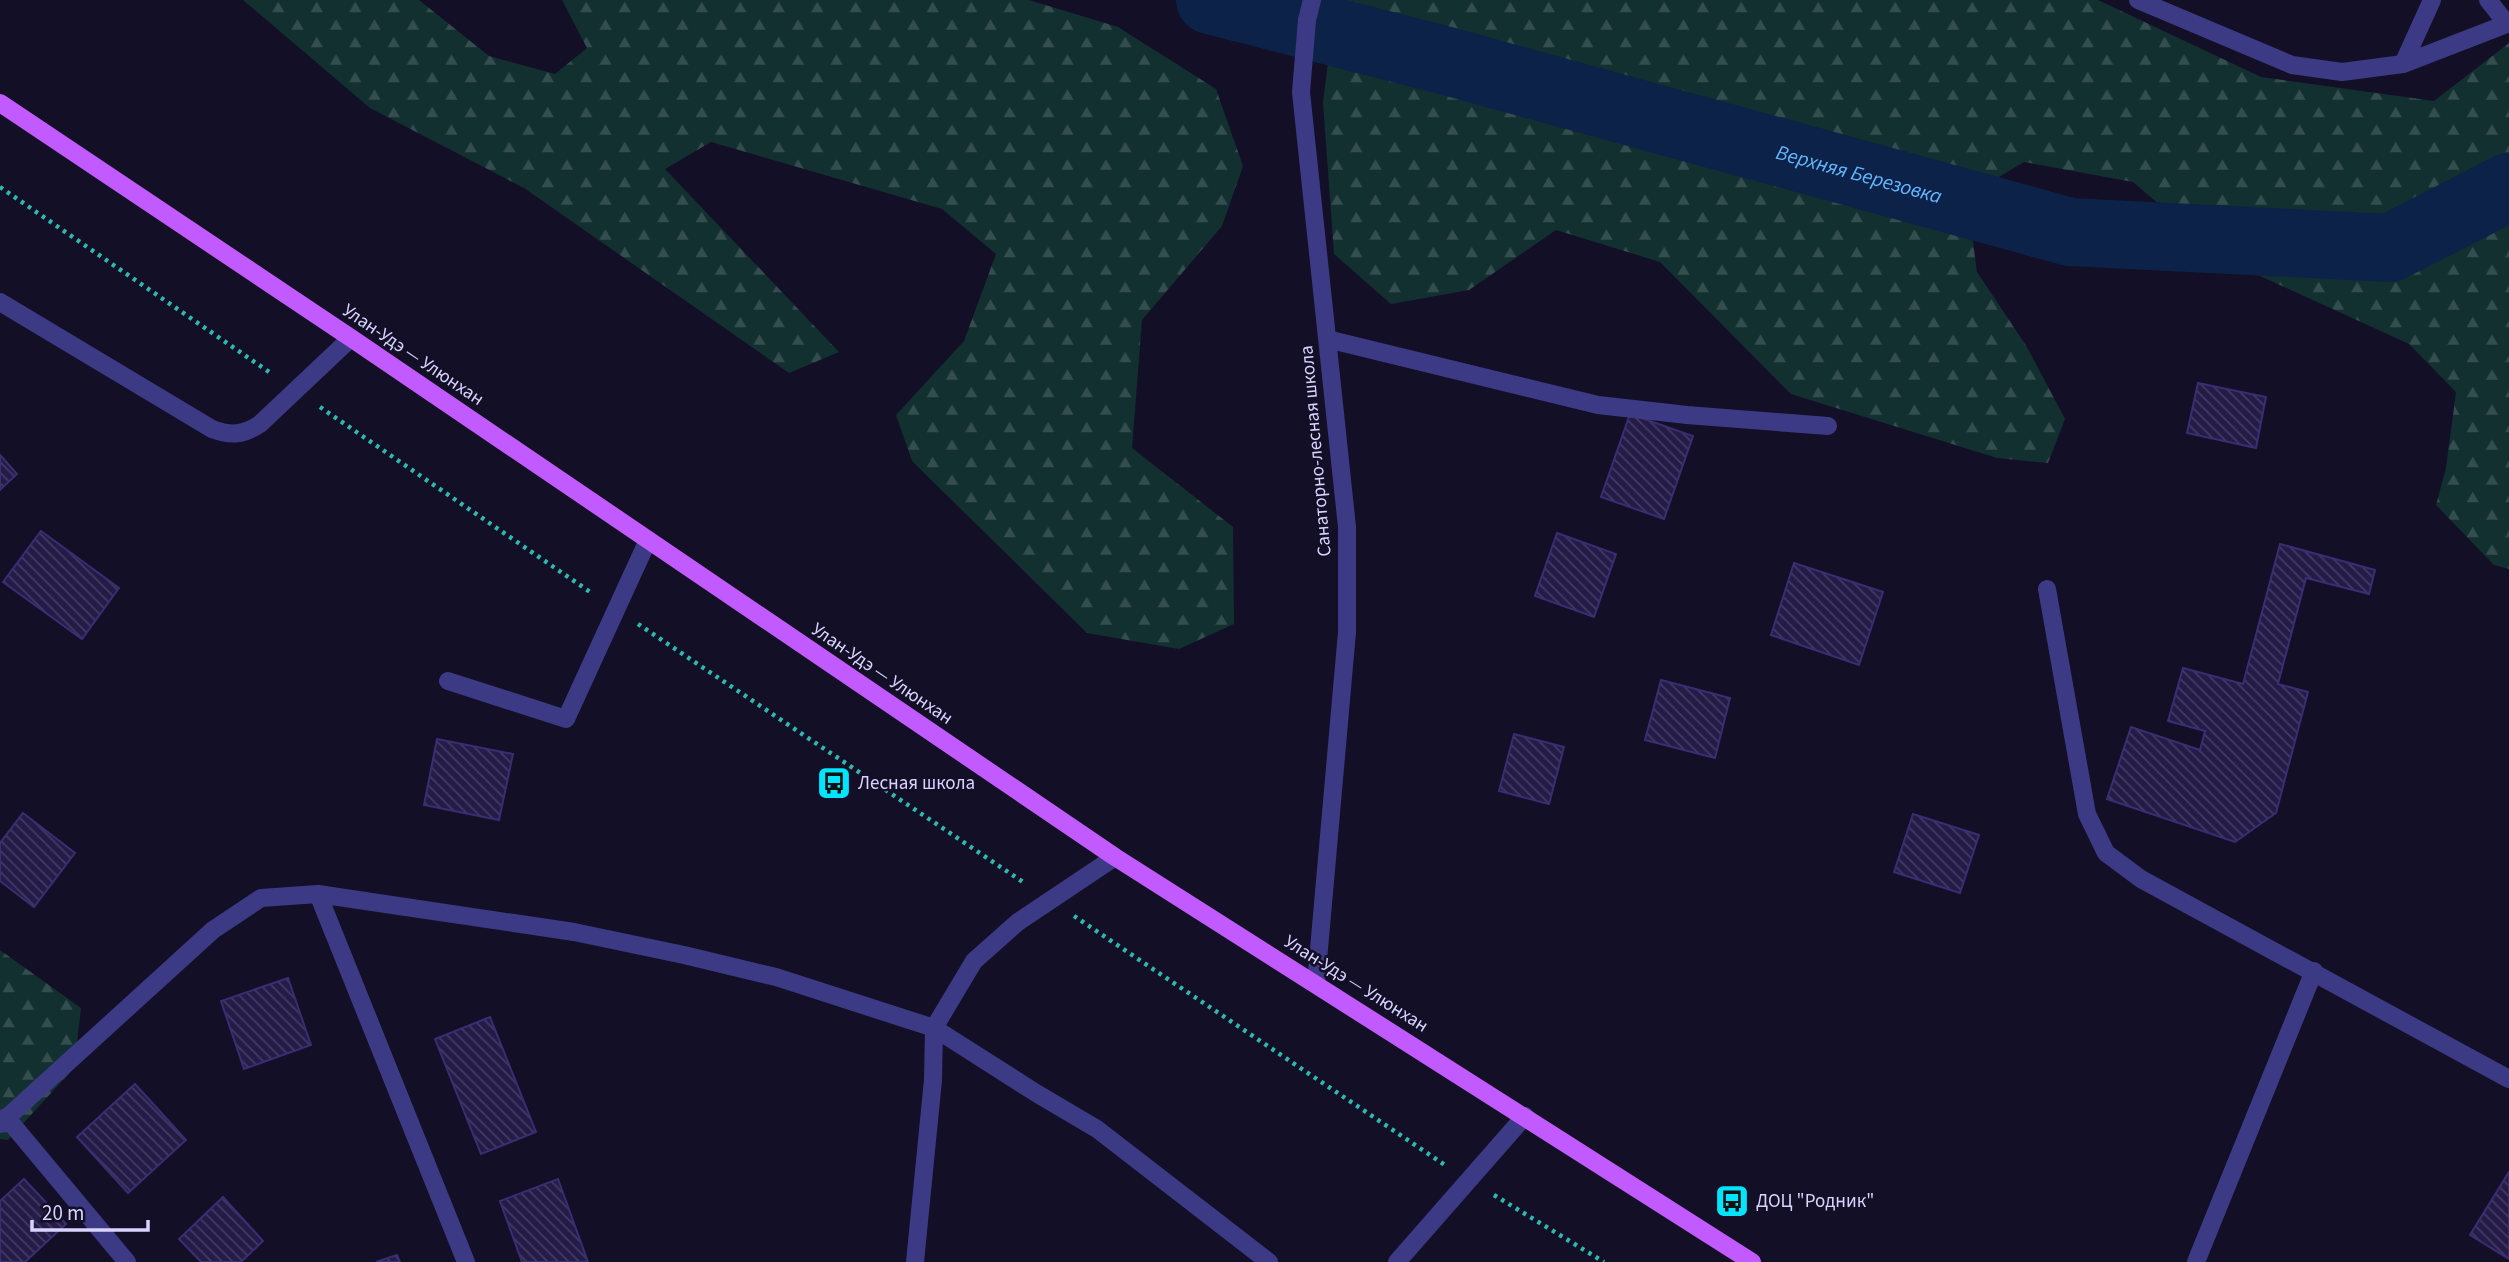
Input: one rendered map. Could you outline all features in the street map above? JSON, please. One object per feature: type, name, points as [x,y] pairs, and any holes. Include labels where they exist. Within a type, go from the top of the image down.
[{"type":"main road","name":"Улан-Удэ — Улюнхан","points":[[0,103],[1115,857],[1752,1262]]},
{"type":"street","name":"Санаторно-лесная школа","points":[[1312,0],[1307,20],[1301,92],[1347,527],[1347,632],[1316,983]]},
{"type":"street","points":[[2138,0],[2292,65],[2342,72],[2403,64],[2508,23],[2487,0]]},
{"type":"street","points":[[2403,64],[2432,0]]},
{"type":"street","points":[[0,302],[212,429],[228,435],[245,433],[260,424],[351,338]]},
{"type":"street","points":[[1327,339],[1598,405],[1828,426]]},
{"type":"street","points":[[448,681],[566,719],[648,540]]},
{"type":"street","points":[[2047,589],[2087,814],[2106,853],[2141,879],[2509,1079]]},
{"type":"street","points":[[915,1262],[933,1080],[934,1028],[974,961],[1018,922],[1115,857]]},
{"type":"street","points":[[318,894],[466,1262]]},
{"type":"street","points":[[127,1262],[3,1121],[213,930],[261,898],[318,894],[574,932],[684,955],[776,977],[934,1028],[1097,1129],[1269,1262]]},
{"type":"street","points":[[2196,1262],[2314,971]]},
{"type":"street","points":[[1397,1262],[1525,1116]]},
{"type":"path","points":[[0,187],[616,610],[1050,901],[1469,1180],[1604,1262]]},
{"type":"green space","points":[[243,0],[419,0],[489,56],[555,74],[587,48],[562,0],[1029,0],[1118,27],[1216,89],[1243,166],[1222,226],[1142,320],[1132,448],[1233,527],[1234,624],[1179,649],[1087,633],[912,461],[896,415],[964,341],[996,254],[942,209],[711,142],[665,169],[839,352],[789,373],[524,188],[370,108]]},
{"type":"green space","points":[[1336,0],[2098,0],[2261,77],[2434,101],[2509,43],[2509,569],[2494,565],[2436,505],[2446,468],[2456,392],[2409,344],[2225,260],[2133,182],[2024,162],[1967,196],[1977,272],[2027,347],[2065,419],[2048,463],[1997,458],[1791,394],[1660,262],[1556,230],[1469,290],[1391,304],[1334,254],[1323,102]]},
{"type":"green space","points":[[0,950],[81,1008],[74,1068],[8,1140],[0,1139]]},
{"type":"building","points":[[2198,383],[2266,397],[2256,448],[2187,433]]},
{"type":"building","points":[[1630,414],[1693,436],[1664,519],[1601,497]]},
{"type":"building","points":[[0,455],[17,474],[0,490]]},
{"type":"building","points":[[41,531],[119,588],[82,639],[3,582]]},
{"type":"building","points":[[1557,533],[1616,554],[1594,617],[1535,596]]},
{"type":"building","points":[[2280,544],[2375,570],[2369,594],[2306,578],[2278,684],[2308,692],[2276,813],[2235,842],[2107,799],[2131,727],[2200,750],[2205,731],[2168,721],[2183,668],[2243,684]]},
{"type":"building","points":[[1794,563],[1883,592],[1859,665],[1771,635]]},
{"type":"building","points":[[1661,680],[1730,698],[1715,758],[1645,740]]},
{"type":"building","points":[[1514,734],[1564,747],[1549,804],[1499,791]]},
{"type":"building","points":[[437,739],[513,754],[499,820],[424,805]]},
{"type":"building","points":[[23,813],[75,853],[34,907],[0,881],[0,843]]},
{"type":"building","points":[[1913,814],[1979,835],[1960,893],[1894,872]]},
{"type":"building","points":[[288,978],[311,1045],[244,1069],[221,1001]]},
{"type":"building","points":[[490,1017],[536,1132],[481,1154],[435,1039]]},
{"type":"building","points":[[135,1084],[186,1140],[128,1193],[77,1137]]},
{"type":"building","points":[[2509,1172],[2509,1259],[2470,1235]]},
{"type":"building","points":[[24,1179],[66,1224],[25,1262],[0,1262],[0,1201]]},
{"type":"building","points":[[558,1179],[588,1262],[522,1262],[500,1201]]},
{"type":"building","points":[[223,1197],[263,1241],[241,1262],[201,1262],[179,1239]]},
{"type":"building","points":[[397,1255],[400,1262],[376,1262]]},
{"type":"waterway","name":"Верхняя Березовка","points":[[1210,0],[1447,61],[2070,232],[2390,248],[2509,187]]},
{"type":"place","name":"Лесная школа","points":[[834,783]]},
{"type":"place","name":"ДОЦ \"Родник\"","points":[[1732,1201]]}]
